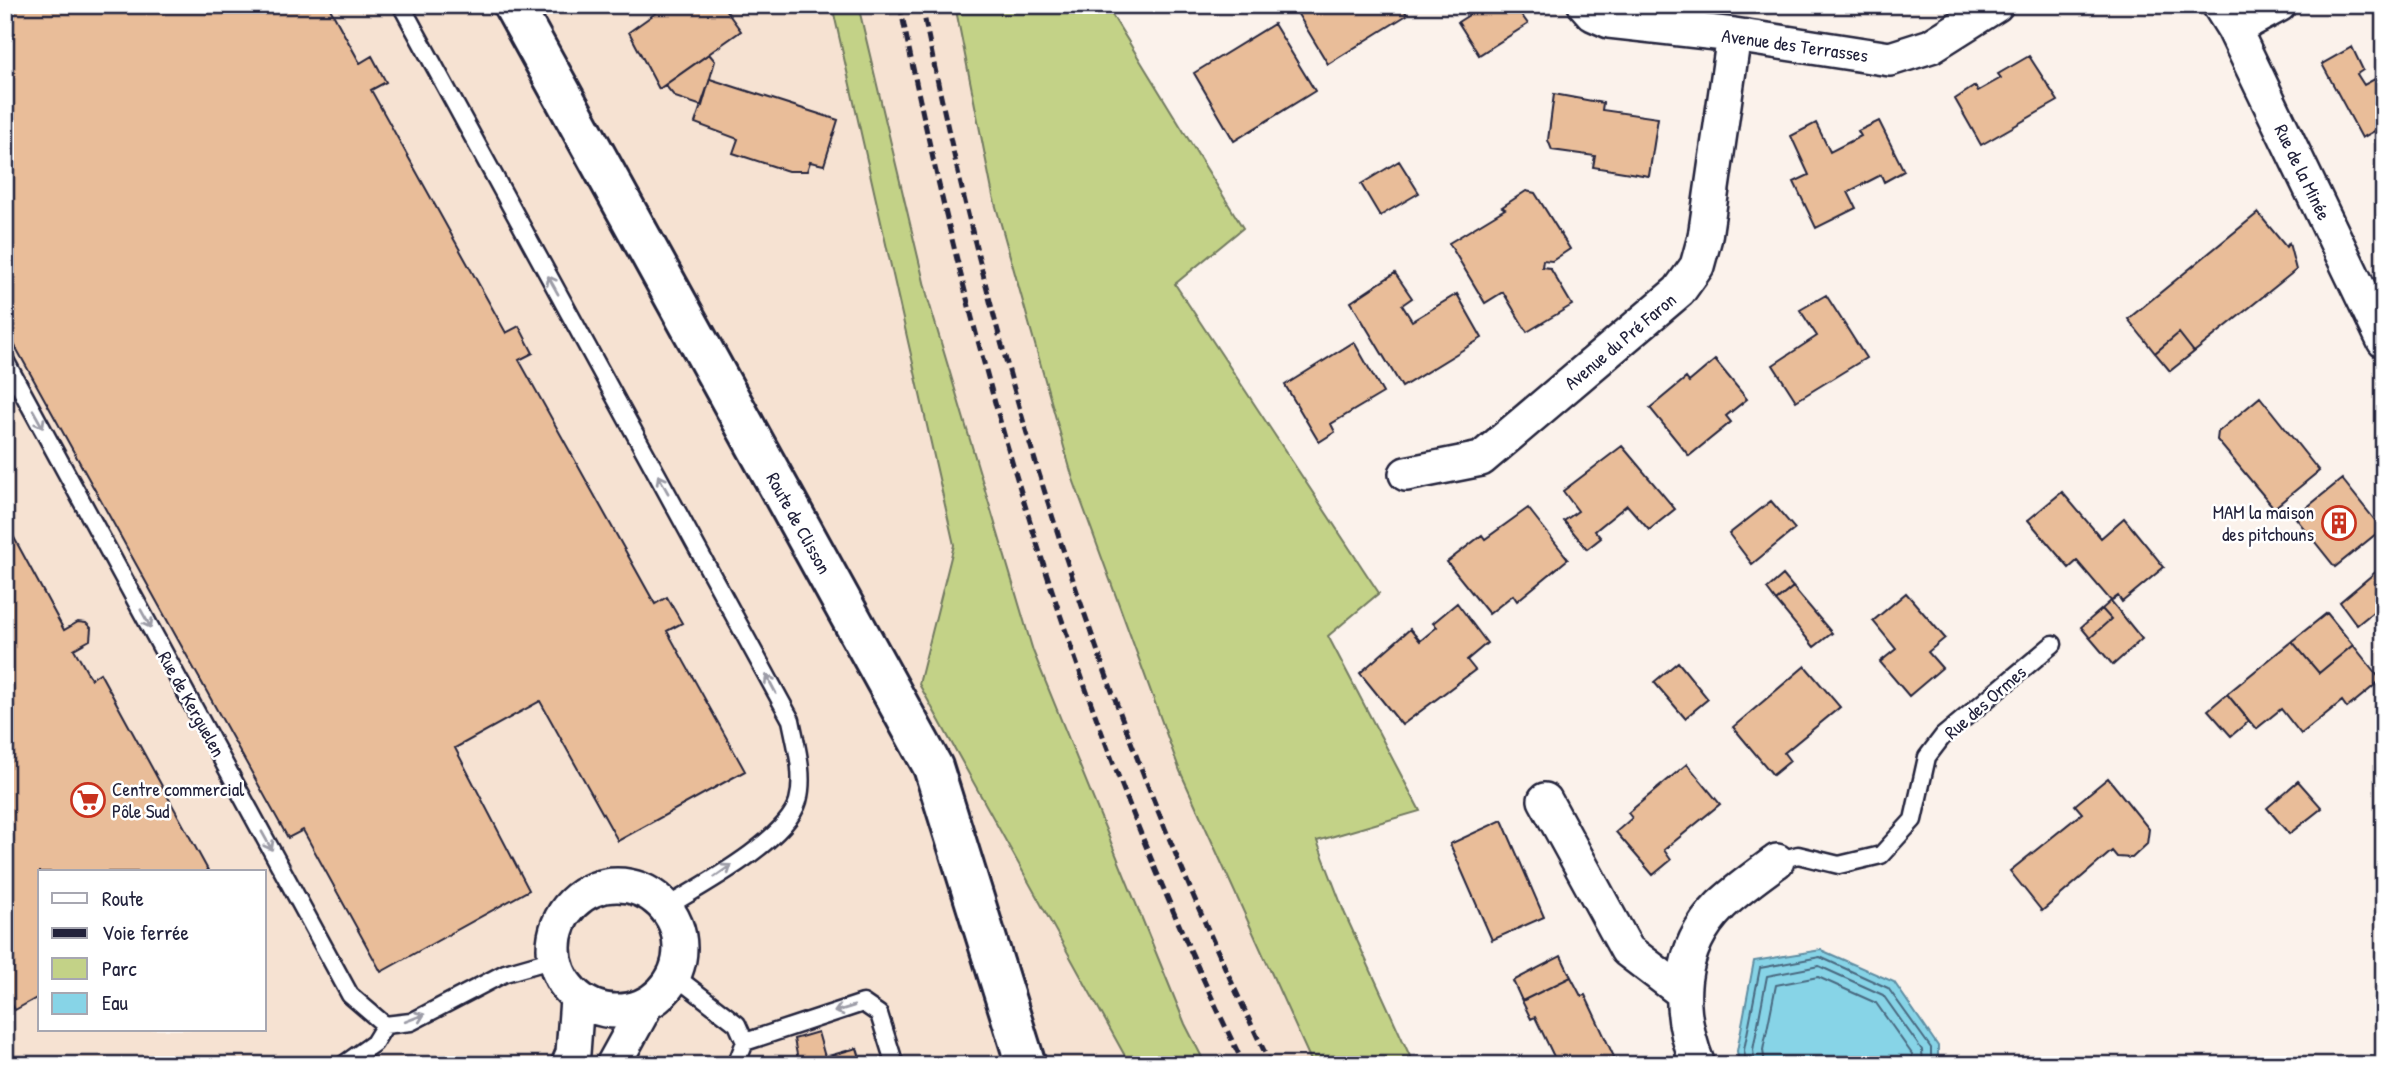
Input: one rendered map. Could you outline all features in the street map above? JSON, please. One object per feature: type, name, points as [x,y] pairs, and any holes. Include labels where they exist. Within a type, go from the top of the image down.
[{"type":"main road","name":"Route de Clisson","points":[[513,5],[933,767],[1026,1065]]},
{"type":"street","name":"Avenue des Terrasses","points":[[1585,5],[1593,14],[1609,21],[1734,35],[1890,59],[1931,46],[1996,5]]},
{"type":"street","points":[[2226,17],[2279,5]]},
{"type":"street","name":"Rue de la Minée","points":[[2226,17],[2384,341]]},
{"type":"street","name":"Avenue du Pré Faron","points":[[1406,474],[1481,459],[1679,291],[1697,266],[1705,237],[1734,35]]},
{"type":"street","points":[[1545,800],[1627,950],[1682,992]]},
{"type":"street","name":"Rue des Ormes","points":[[1698,1065],[1685,1032],[1682,992],[1691,946],[1720,905],[1777,861]]},
{"type":"street","points":[[618,885],[652,895],[666,907],[680,940],[675,976],[663,993],[646,1005],[629,1011],[611,1012],[578,999],[566,987],[554,959],[559,923],[569,906],[591,891],[618,885]]},
{"type":"street","points":[[568,1065],[573,1053],[578,999]]},
{"type":"street","points":[[612,1065],[646,1005]]},
{"type":"lane","points":[[401,5],[791,720],[800,769],[798,802],[776,835],[666,907]]},
{"type":"lane","name":"Rue de Kerguelen","points":[[5,359],[350,995],[385,1025]]},
{"type":"lane","name":"Rue des Ormes","points":[[1777,861],[1798,855],[1839,865],[1881,855],[1913,820],[1927,757],[1943,737],[2053,644]]},
{"type":"lane","points":[[343,1065],[374,1043],[385,1025],[411,1022],[505,972],[554,959]]},
{"type":"lane","points":[[675,976],[737,1024],[745,1042],[736,1065]]},
{"type":"lane","points":[[745,1042],[863,1003],[879,1014],[895,1065]]},
{"type":"shaded area","points":[[5,5],[832,5],[954,546],[919,684],[1130,1065],[5,1065]]},
{"type":"shaded area","points":[[858,5],[955,5],[993,196],[1073,479],[1180,771],[1313,1065],[1206,1065],[1185,1024],[1033,651],[928,299]]},
{"type":"green space","points":[[832,5],[858,5],[928,299],[1033,651],[1185,1024],[1206,1065],[1130,1065],[919,684],[954,545]]},
{"type":"green space","points":[[955,5],[1106,5],[1243,228],[1175,284],[1379,593],[1328,636],[1420,811],[1317,841],[1345,914],[1414,1065],[1313,1065],[1180,771],[1073,479],[993,196]]},
{"type":"water","points":[[1821,950],[1894,982],[1938,1046],[1938,1065],[1739,1065],[1737,1051],[1754,961]]},
{"type":"building","points":[[5,5],[328,5],[360,63],[372,56],[386,82],[371,90],[506,333],[519,326],[533,353],[519,360],[655,604],[667,597],[682,623],[667,631],[745,771],[618,841],[540,701],[455,748],[529,890],[381,972],[303,830],[288,838],[5,328]]},
{"type":"building","points":[[667,5],[722,5],[741,31],[659,89],[629,32]]},
{"type":"building","points":[[1307,5],[1402,5],[1407,15],[1328,64],[1296,11]]},
{"type":"building","points":[[1462,5],[1510,5],[1514,13],[1518,10],[1528,24],[1479,55],[1458,22],[1469,15]]},
{"type":"building","points":[[1274,24],[1315,91],[1234,141],[1194,73]]},
{"type":"building","points":[[2352,47],[2363,70],[2357,74],[2364,85],[2384,74],[2384,126],[2362,138],[2322,64]]},
{"type":"building","points":[[709,54],[715,61],[702,106],[675,97],[665,85]]},
{"type":"building","points":[[2029,56],[2058,101],[1981,145],[1955,99],[1975,86],[1978,91],[2001,78],[1998,74]]},
{"type":"building","points":[[710,79],[838,120],[824,165],[810,162],[807,171],[788,171],[733,153],[738,139],[695,123]]},
{"type":"building","points":[[1554,94],[1603,103],[1602,110],[1658,118],[1649,176],[1593,167],[1595,156],[1552,150],[1548,140]]},
{"type":"building","points":[[1879,121],[1904,171],[1884,182],[1881,175],[1848,192],[1856,208],[1816,228],[1794,182],[1809,175],[1791,136],[1816,123],[1830,152],[1861,136],[1858,131]]},
{"type":"building","points":[[1399,161],[1419,193],[1380,216],[1361,184]]},
{"type":"building","points":[[1526,191],[1535,193],[1570,249],[1552,261],[1543,260],[1542,267],[1550,268],[1572,305],[1527,332],[1503,292],[1485,303],[1449,243],[1505,209],[1502,207]]},
{"type":"building","points":[[2258,213],[2286,247],[2289,243],[2296,270],[2194,352],[2179,333],[2155,353],[2128,319]]},
{"type":"building","points":[[1395,273],[1412,298],[1402,305],[1412,321],[1457,294],[1482,338],[1402,387],[1351,302]]},
{"type":"building","points":[[1826,295],[1866,358],[1796,401],[1773,365],[1817,336],[1800,310]]},
{"type":"building","points":[[2179,333],[2194,352],[2170,371],[2155,353]]},
{"type":"building","points":[[1354,342],[1383,393],[1331,424],[1335,432],[1319,442],[1285,385]]},
{"type":"building","points":[[1715,360],[1747,399],[1726,416],[1731,422],[1689,456],[1650,408],[1686,378],[1689,382]]},
{"type":"building","points":[[2260,397],[2319,471],[2274,508],[2217,440],[2218,432]]},
{"type":"building","points":[[1622,446],[1675,509],[1649,530],[1627,505],[1595,531],[1601,538],[1587,549],[1564,521],[1578,511],[1563,491]]},
{"type":"building","name":"MAM la maison des pitchouns","points":[[2342,479],[2382,529],[2335,567],[2295,517]]},
{"type":"building","points":[[2062,492],[2101,538],[2124,518],[2164,567],[2122,602],[2118,596],[2111,601],[2077,561],[2069,568],[2028,520]]},
{"type":"building","points":[[1771,501],[1795,529],[1752,564],[1729,534]]},
{"type":"building","points":[[1528,508],[1568,559],[1517,601],[1513,595],[1489,614],[1447,562],[1482,535],[1485,539]]},
{"type":"building","name":"Centre commercial Pôle Sud","points":[[5,521],[64,630],[78,622],[86,623],[91,628],[90,640],[74,649],[91,679],[100,673],[208,870],[38,870],[38,997],[15,1010],[5,992]]},
{"type":"building","points":[[2384,565],[2384,603],[2357,625],[2340,602]]},
{"type":"building","points":[[1783,575],[1793,587],[1776,601],[1767,589]]},
{"type":"building","points":[[1793,587],[1832,633],[1814,647],[1776,601]]},
{"type":"building","points":[[1906,593],[1945,638],[1928,652],[1942,668],[1909,696],[1880,662],[1896,649],[1873,621]]},
{"type":"building","points":[[2111,601],[2142,639],[2113,665],[2090,638],[2111,619],[2102,609]]},
{"type":"building","points":[[1457,603],[1487,643],[1467,660],[1475,670],[1402,725],[1360,673],[1410,629],[1420,641],[1437,627],[1433,623]]},
{"type":"building","points":[[2102,609],[2111,619],[2090,638],[2081,627]]},
{"type":"building","points":[[2327,613],[2353,645],[2319,673],[2292,641]]},
{"type":"building","points":[[2292,641],[2319,673],[2353,645],[2381,680],[2347,708],[2342,701],[2301,734],[2281,709],[2256,729],[2227,694]]},
{"type":"building","points":[[1678,662],[1708,699],[1685,718],[1654,682]]},
{"type":"building","points":[[1805,666],[1840,707],[1784,753],[1790,761],[1773,775],[1733,727]]},
{"type":"building","points":[[2227,694],[2249,721],[2231,736],[2208,710]]},
{"type":"building","points":[[1687,764],[1720,804],[1664,850],[1671,860],[1653,875],[1616,832],[1632,818],[1628,813]]},
{"type":"building","points":[[2108,778],[2149,829],[2147,844],[2132,858],[2117,857],[2112,851],[2042,911],[2010,871],[2082,813],[2075,805]]},
{"type":"building","points":[[2298,781],[2322,808],[2289,834],[2267,808]]},
{"type":"building","points":[[1502,820],[1544,917],[1492,940],[1450,844]]},
{"type":"building","points":[[1561,956],[1571,977],[1522,1001],[1513,981]]},
{"type":"building","points":[[1571,977],[1581,996],[1585,995],[1615,1059],[1604,1065],[1558,1065],[1535,1017],[1531,1019],[1522,1001]]},
{"type":"building","points":[[818,1032],[825,1057],[857,1048],[862,1065],[799,1065],[794,1039]]},
{"type":"railway","points":[[900,5],[961,277],[1038,546],[1082,679],[1131,810],[1185,938],[1244,1065]]},
{"type":"railway","points":[[922,5],[984,278],[1062,546],[1107,679],[1157,809],[1212,938],[1271,1065]]},
{"type":"place","name":"MAM la maison des pitchouns","points":[[2339,523]]},
{"type":"place","name":"Centre commercial Pôle Sud","points":[[88,800]]}]
